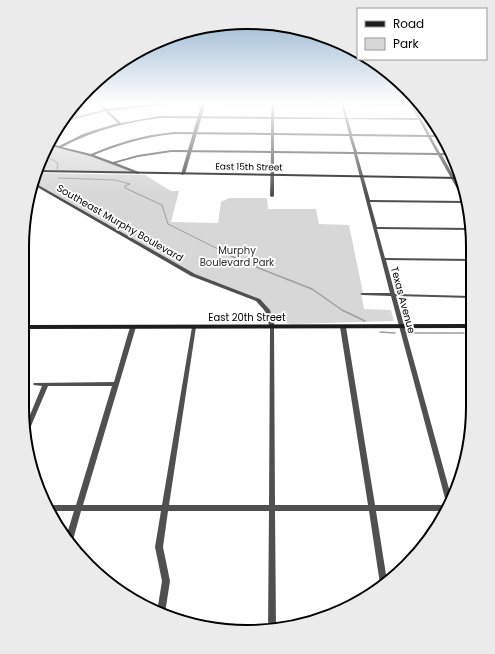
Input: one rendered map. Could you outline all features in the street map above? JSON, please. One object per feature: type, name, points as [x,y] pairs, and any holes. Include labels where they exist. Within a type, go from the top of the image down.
[{"type":"main road","name":"East 15th Street","points":[[43,171],[452,178]]},
{"type":"main road","name":"East 20th Street","points":[[29,327],[466,326]]},
{"type":"street","points":[[59,147],[88,133]]},
{"type":"street","points":[[91,155],[124,141],[174,133],[436,136]]},
{"type":"street","points":[[183,174],[195,133]]},
{"type":"street","points":[[427,133],[458,188]]},
{"type":"street","points":[[272,134],[272,196]]},
{"type":"street","name":"Texas Avenue","points":[[351,135],[392,295],[447,494]]},
{"type":"street","points":[[54,146],[91,155],[138,173]]},
{"type":"street","points":[[113,163],[153,153],[190,151],[444,154]]},
{"type":"street","name":"Southeast Murphy Boulevard","points":[[38,186],[193,275],[258,300],[267,310],[272,327]]},
{"type":"street","points":[[368,201],[462,203]]},
{"type":"street","points":[[376,228],[465,229]]},
{"type":"street","points":[[383,259],[466,260]]},
{"type":"street","points":[[362,294],[466,297]]},
{"type":"street","points":[[71,536],[133,327]]},
{"type":"street","points":[[162,607],[166,581],[159,547],[194,327]]},
{"type":"street","points":[[272,327],[272,624]]},
{"type":"street","points":[[343,327],[383,578]]},
{"type":"street","points":[[36,384],[116,384]]},
{"type":"street","points":[[29,424],[46,384]]},
{"type":"street","points":[[54,508],[441,508]]},
{"type":"green space","points":[[54,146],[91,155],[138,173],[44,170]]},
{"type":"green space","name":"Murphy Boulevard Park","points":[[43,173],[145,175],[171,191],[179,191],[171,222],[218,223],[221,202],[229,198],[267,198],[268,209],[316,209],[319,224],[349,225],[363,293],[361,293],[364,309],[391,310],[394,321],[292,324],[279,320],[261,301],[255,297],[192,273],[38,185]]},
{"type":"waterway","points":[[49,158],[58,163],[57,169]]},
{"type":"waterway","points":[[58,178],[115,180],[130,184],[125,186],[125,188],[162,205],[168,224],[218,249]]},
{"type":"waterway","points":[[218,249],[243,262],[312,289],[342,310],[365,321]]},
{"type":"waterway","points":[[380,332],[395,333]]},
{"type":"waterway","points":[[407,333],[464,333]]}]
